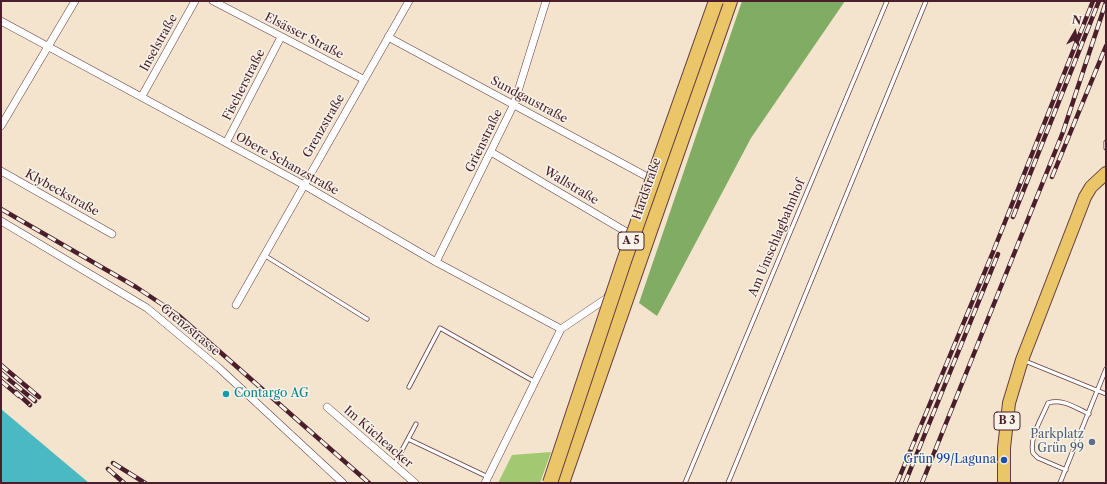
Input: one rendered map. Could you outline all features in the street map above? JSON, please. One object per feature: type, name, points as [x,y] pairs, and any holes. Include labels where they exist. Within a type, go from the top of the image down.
[{"type":"highway","name":"A 5","points":[[550,483],[624,261],[716,1]]},
{"type":"highway","name":"A 5","points":[[562,483],[730,1]]},
{"type":"main road","name":"B 3","points":[[1004,483],[1004,448],[1009,403],[1022,360],[1085,197],[1091,187],[1106,173]]},
{"type":"street","points":[[1,126],[75,1]]},
{"type":"street","name":"Inselstraße","points":[[142,96],[195,1]]},
{"type":"street","name":"Elsässer Straße","points":[[213,1],[364,79]]},
{"type":"street","name":"Grenzstraße","points":[[236,305],[409,1]]},
{"type":"street","name":"Grienstraße","points":[[436,262],[514,104],[546,1]]},
{"type":"street","name":"Hardstraße","points":[[486,480],[561,329],[607,298],[635,257],[715,27],[716,1]]},
{"type":"street","name":"Obere Schanzstraße","points":[[1,21],[304,185],[436,262],[561,329]]},
{"type":"street","name":"Fischerstraße","points":[[226,143],[281,37]]},
{"type":"street","name":"Sundgaustraße","points":[[388,37],[660,184]]},
{"type":"street","name":"Wallstraße","points":[[491,152],[641,240]]},
{"type":"street","name":"Klybeckstraße","points":[[1,171],[112,234]]},
{"type":"street","name":"Grenzstrasse","points":[[1,221],[147,308],[219,368],[343,483]]},
{"type":"street","name":"Im Kücheacker","points":[[327,408],[414,483]]},
{"type":"lane","name":"Am Umschlagbahnhof","points":[[685,483],[887,1]]},
{"type":"lane","points":[[728,483],[926,1]]},
{"type":"lane","points":[[1106,142],[1106,148]]},
{"type":"lane","points":[[264,255],[367,319]]},
{"type":"lane","points":[[409,387],[440,328],[534,382]]},
{"type":"lane","points":[[1022,360],[1106,394]]},
{"type":"lane","points":[[1060,483],[1106,369]]},
{"type":"lane","points":[[1066,470],[1038,458],[1033,453],[1031,446],[1033,438],[1048,403],[1056,400],[1089,414]]},
{"type":"lane","points":[[394,465],[416,424]]},
{"type":"lane","points":[[408,439],[486,480]]},
{"type":"green space","points":[[742,1],[845,1],[751,138],[657,316],[639,303]]},
{"type":"green space","points":[[551,452],[540,483],[498,483],[512,455]]},
{"type":"water","points":[[1,409],[89,483],[1,483]]},
{"type":"railway","points":[[897,483],[993,252],[1093,1]]},
{"type":"railway","points":[[1013,217],[1099,1]]},
{"type":"railway","points":[[922,483],[1063,132],[1106,2]]},
{"type":"railway","points":[[1052,177],[1106,46]]},
{"type":"railway","points":[[1,209],[136,287],[178,315],[369,483]]},
{"type":"railway","points":[[905,483],[998,254]]},
{"type":"railway","points":[[1,365],[39,397]]},
{"type":"railway","points":[[1,373],[35,401]]},
{"type":"railway","points":[[1,381],[19,396]]},
{"type":"railway","points":[[16,392],[30,405]]},
{"type":"railway","points":[[113,463],[145,483]]},
{"type":"railway","points":[[108,469],[124,483]]},
{"type":"place","name":"Contargo AG","points":[[226,394]]},
{"type":"place","name":"Parkplatz Grün 99","points":[[1092,442]]},
{"type":"place","name":"Grün 99/Laguna","points":[[1004,460]]}]
